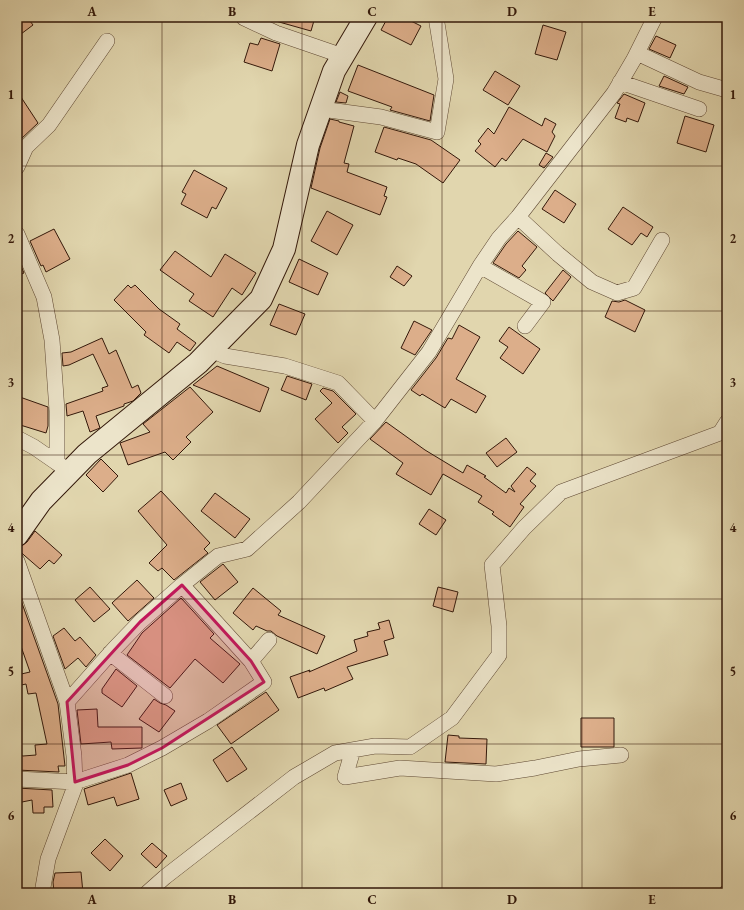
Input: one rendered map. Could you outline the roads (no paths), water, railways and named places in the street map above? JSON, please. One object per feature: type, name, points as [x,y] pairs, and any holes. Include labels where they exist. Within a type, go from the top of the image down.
[{"type":"street","points":[[243,17],[276,33],[343,56]]},
{"type":"street","points":[[17,535],[64,468],[87,454],[198,363],[261,299],[284,249],[308,145],[334,71],[366,17]]},
{"type":"street","points":[[321,109],[382,117],[437,132],[446,79],[436,17]]},
{"type":"street","points":[[67,702],[110,653],[140,622],[218,556],[247,549],[299,502],[374,421],[429,352],[480,266],[499,238],[518,217],[614,93],[637,53],[655,17]]},
{"type":"street","points":[[17,166],[26,147],[49,125],[107,41]]},
{"type":"street","points":[[637,53],[699,82],[727,90]]},
{"type":"street","points":[[620,82],[699,110]]},
{"type":"street","points":[[518,217],[558,254],[592,282],[618,293],[634,288],[662,240]]},
{"type":"street","points":[[17,234],[44,297],[52,340],[57,411],[64,468]]},
{"type":"street","points":[[480,266],[542,302],[525,326]]},
{"type":"street","points":[[211,350],[225,356],[285,366],[338,383],[374,421]]},
{"type":"street","points":[[147,893],[165,877],[294,777],[336,753],[374,746],[410,747],[452,718],[499,655],[499,626],[492,565],[524,528],[561,492],[720,432],[727,422]]},
{"type":"street","points":[[17,438],[34,447],[64,468]]},
{"type":"street","points":[[17,561],[67,702],[74,756],[75,786],[48,859],[42,893]]},
{"type":"street","points":[[17,779],[75,782],[128,765],[162,748],[208,721],[264,682],[251,662],[182,585]]},
{"type":"street","points":[[251,662],[268,640]]},
{"type":"street","points":[[110,653],[165,696]]},
{"type":"street","points":[[353,750],[345,777],[400,768],[496,774],[579,759],[621,755]]}]
